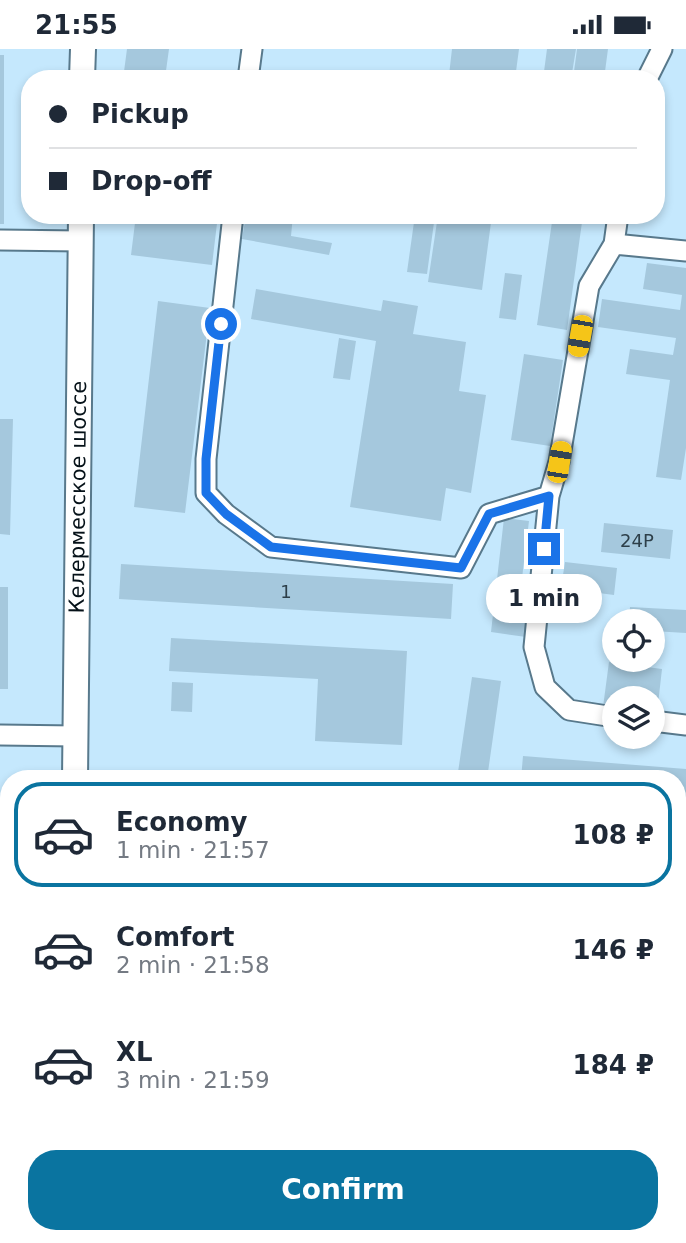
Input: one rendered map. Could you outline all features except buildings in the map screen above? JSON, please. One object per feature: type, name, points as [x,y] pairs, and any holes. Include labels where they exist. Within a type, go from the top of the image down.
[{"type":"main road","points":[[82,70],[83,49]]},
{"type":"main road","name":"Келермесское шоссе","points":[[75,770],[81,224]]},
{"type":"street","points":[[249,70],[252,49]]},
{"type":"street","points":[[652,70],[662,49]]},
{"type":"street","points":[[232,224],[206,459],[206,493],[226,514],[271,547],[461,568],[489,514],[549,496]]},
{"type":"street","points":[[602,715],[569,710],[545,687],[534,647],[549,496],[559,462],[589,286],[614,244],[617,224]]},
{"type":"street","points":[[0,240],[81,241]]},
{"type":"street","points":[[614,244],[686,251]]},
{"type":"street","points":[[665,723],[686,725]]},
{"type":"street","points":[[0,735],[76,736]]},
{"type":"shaded area","points":[[0,49],[686,49],[686,770],[0,770]]},
{"type":"route","points":[[221,324],[206,459],[206,493],[226,514],[271,547],[461,568],[489,514],[549,496],[544,549]]}]
